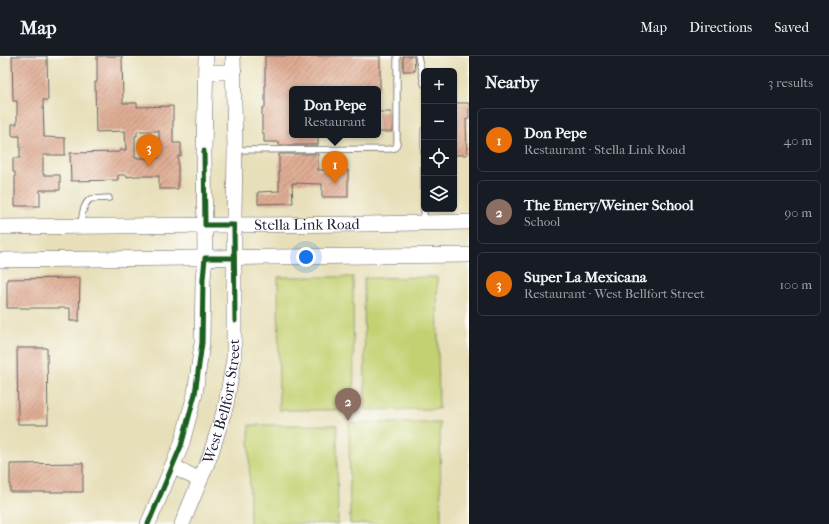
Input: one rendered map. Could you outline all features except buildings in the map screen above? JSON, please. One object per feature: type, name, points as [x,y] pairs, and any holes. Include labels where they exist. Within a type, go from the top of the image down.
[{"type":"main road","name":"West Bellfort Street","points":[[148,524],[181,446],[195,394],[202,343],[203,279],[205,258],[204,151],[206,56]]},
{"type":"main road","name":"West Bellfort Street","points":[[182,524],[210,456],[226,405],[234,358],[235,150],[233,56]]},
{"type":"main road","points":[[206,72],[234,72]]},
{"type":"main road","name":"Stella Link Road","points":[[0,228],[469,222]]},
{"type":"main road","name":"Stella Link Road","points":[[0,260],[469,255]]},
{"type":"main road","points":[[172,466],[200,480]]},
{"type":"lane","points":[[235,150],[390,150],[395,148],[398,144],[397,56]]},
{"type":"lane","points":[[418,56],[421,70]]},
{"type":"lane","points":[[424,140],[424,222]]},
{"type":"lane","points":[[81,227],[83,210],[86,202],[90,199],[109,198]]},
{"type":"green space","points":[[278,277],[353,277],[354,410],[279,410]]},
{"type":"green space","points":[[437,277],[439,409],[365,410],[364,278]]},
{"type":"green space","points":[[349,423],[440,423],[441,524],[350,524]]},
{"type":"green space","points":[[249,425],[337,425],[338,524],[250,524]]},
{"type":"cycle path","points":[[204,151],[205,225],[234,225],[235,321]]},
{"type":"cycle path","points":[[148,524],[181,446],[195,394],[202,343],[203,279],[205,258],[234,258]]},
{"type":"place","name":"Super La Mexicana","points":[[149,167]]},
{"type":"place","name":"Don Pepe","points":[[335,184]]},
{"type":"place","name":"The Emery/Weiner School","points":[[348,421]]}]
